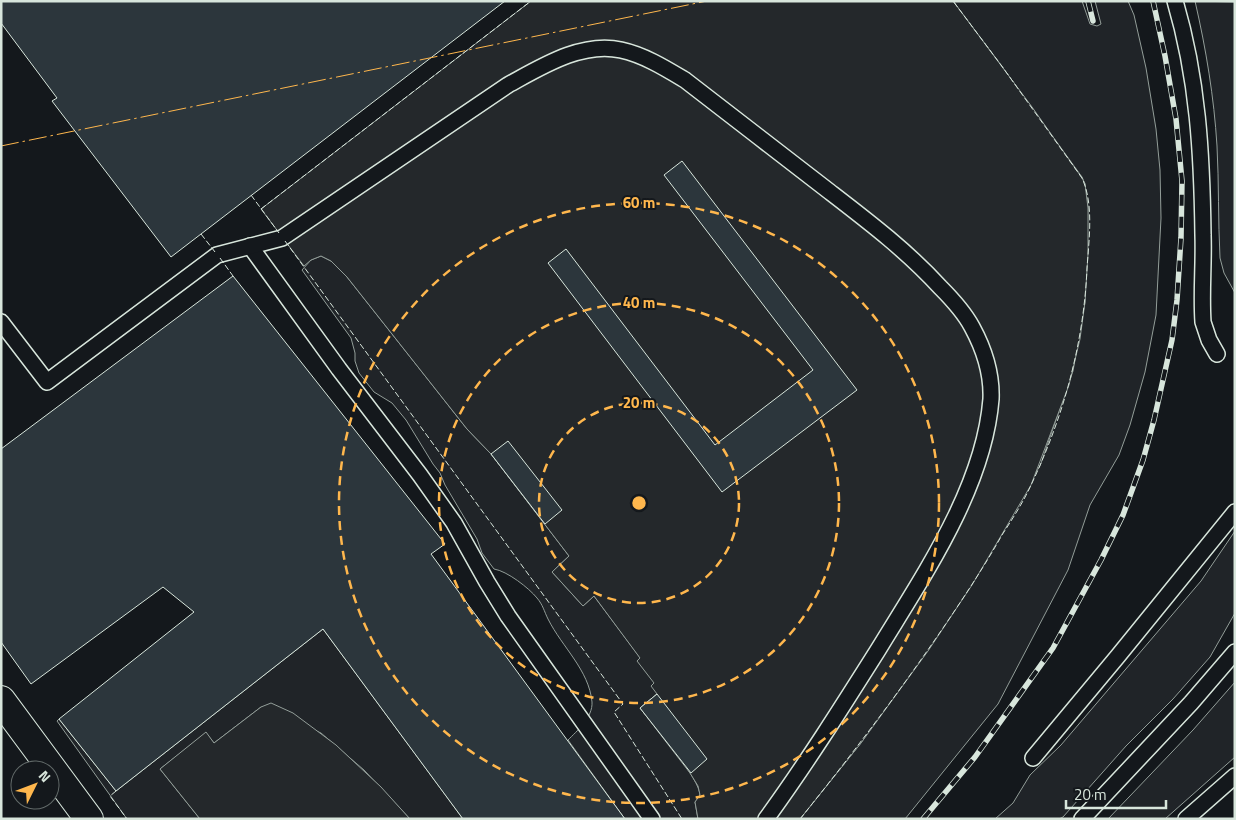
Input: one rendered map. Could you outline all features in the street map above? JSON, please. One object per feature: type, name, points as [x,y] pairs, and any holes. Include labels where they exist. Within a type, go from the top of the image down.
[{"type":"street","points":[[1,700],[89,819]]},
{"type":"lane","points":[[1175,1],[1190,61],[1198,112],[1202,180],[1203,322],[1209,340],[1217,354]]},
{"type":"lane","points":[[1,322],[47,382],[217,254],[282,238],[508,84],[540,67],[592,50],[621,50],[668,70],[684,80],[890,237],[961,310],[976,335],[986,362],[990,382],[991,397],[985,438],[975,471],[955,516],[911,596],[814,752],[766,819]]},
{"type":"lane","points":[[250,246],[454,523],[508,616],[652,819]]},
{"type":"lane","points":[[1033,758],[1235,512]]},
{"type":"lane","points":[[1082,819],[1191,704],[1235,652]]},
{"type":"lane","points":[[1186,819],[1235,776]]},
{"type":"shaded area","points":[[531,1],[953,1],[1032,107],[1085,184],[1088,208],[1088,254],[1085,302],[1080,339],[1069,385],[1031,485],[972,585],[928,651],[861,743],[800,819],[698,819],[695,802],[700,795],[698,786],[640,708],[657,694],[651,686],[654,683],[637,661],[640,658],[594,596],[583,606],[552,572],[569,556],[491,454],[467,429],[347,277],[331,261],[321,256],[311,260],[304,266],[261,209]]},
{"type":"shaded area","points":[[953,1],[1082,1],[1090,24],[1097,26],[1101,24],[1095,1],[1128,1],[1134,15],[1146,68],[1156,129],[1160,170],[1161,218],[1156,315],[1145,372],[1130,425],[1119,455],[1090,505],[1068,570],[998,704],[905,819],[800,819],[861,743],[1040,466],[1073,371],[1085,302],[1088,208],[1085,184],[1082,177]]},
{"type":"shaded area","points":[[1195,1],[1235,2],[1235,293],[1224,273],[1220,258],[1216,128],[1209,73]]},
{"type":"shaded area","points":[[321,256],[331,261],[347,277],[467,429],[491,454],[569,556],[552,572],[583,606],[594,596],[641,659],[638,661],[655,683],[657,694],[640,708],[693,777],[700,796],[695,802],[698,819],[625,819],[568,740],[584,723],[592,708],[590,690],[586,679],[537,598],[517,580],[494,569],[482,553],[477,539],[445,485],[440,473],[406,420],[392,403],[374,392],[359,373],[351,338],[302,270],[311,260]]},
{"type":"shaded area","points":[[1235,531],[1235,613],[1210,657],[1173,699],[1126,746],[1063,817],[1059,819],[995,819],[1013,803],[1030,775],[1061,745],[1201,581]]},
{"type":"shaded area","points":[[323,629],[463,819],[410,819],[364,770],[321,733],[261,707],[214,743],[206,733],[160,769],[200,819],[127,819],[57,721],[59,719],[116,791]]},
{"type":"shaded area","points":[[1235,682],[1235,757],[1165,819],[1108,819],[1193,730]]},
{"type":"shaded area","points":[[271,703],[293,713],[336,745],[381,787],[410,819],[200,819],[160,769],[206,732],[214,743],[261,707]]},
{"type":"building","points":[[1,1],[505,1],[171,257],[52,101],[57,98],[1,23]]},
{"type":"building","points":[[682,161],[857,390],[722,492],[548,263],[566,249],[715,445],[813,370],[664,175]]},
{"type":"building","points":[[233,276],[445,544],[431,554],[625,819],[463,819],[323,629],[116,791],[59,719],[194,612],[163,587],[31,684],[1,642],[1,449]]},
{"type":"building","points":[[508,441],[562,510],[545,524],[491,454]]},
{"type":"building","points":[[657,694],[707,759],[691,773],[640,708]]},
{"type":"railway","points":[[1088,1],[1093,21]]},
{"type":"railway","points":[[923,819],[975,757],[1053,648],[1123,515],[1143,460],[1172,340],[1181,238],[1182,181],[1176,119],[1153,1]]},
{"type":"fence","points":[[261,209],[531,1]]},
{"type":"fence","points":[[800,819],[926,653],[974,582],[1018,509],[1032,483],[1054,431],[1077,351],[1085,296],[1089,234],[1089,210],[1086,188],[1082,178],[953,1]]},
{"type":"fence","points":[[251,195],[279,233]]},
{"type":"fence","points":[[201,234],[215,252]]},
{"type":"fence","points":[[285,241],[623,704],[614,712],[682,819]]},
{"type":"fence","points":[[220,258],[233,276]]},
{"type":"fence","points":[[116,791],[110,796],[127,819]]},
{"type":"power","points":[[1,146],[707,1]]}]
